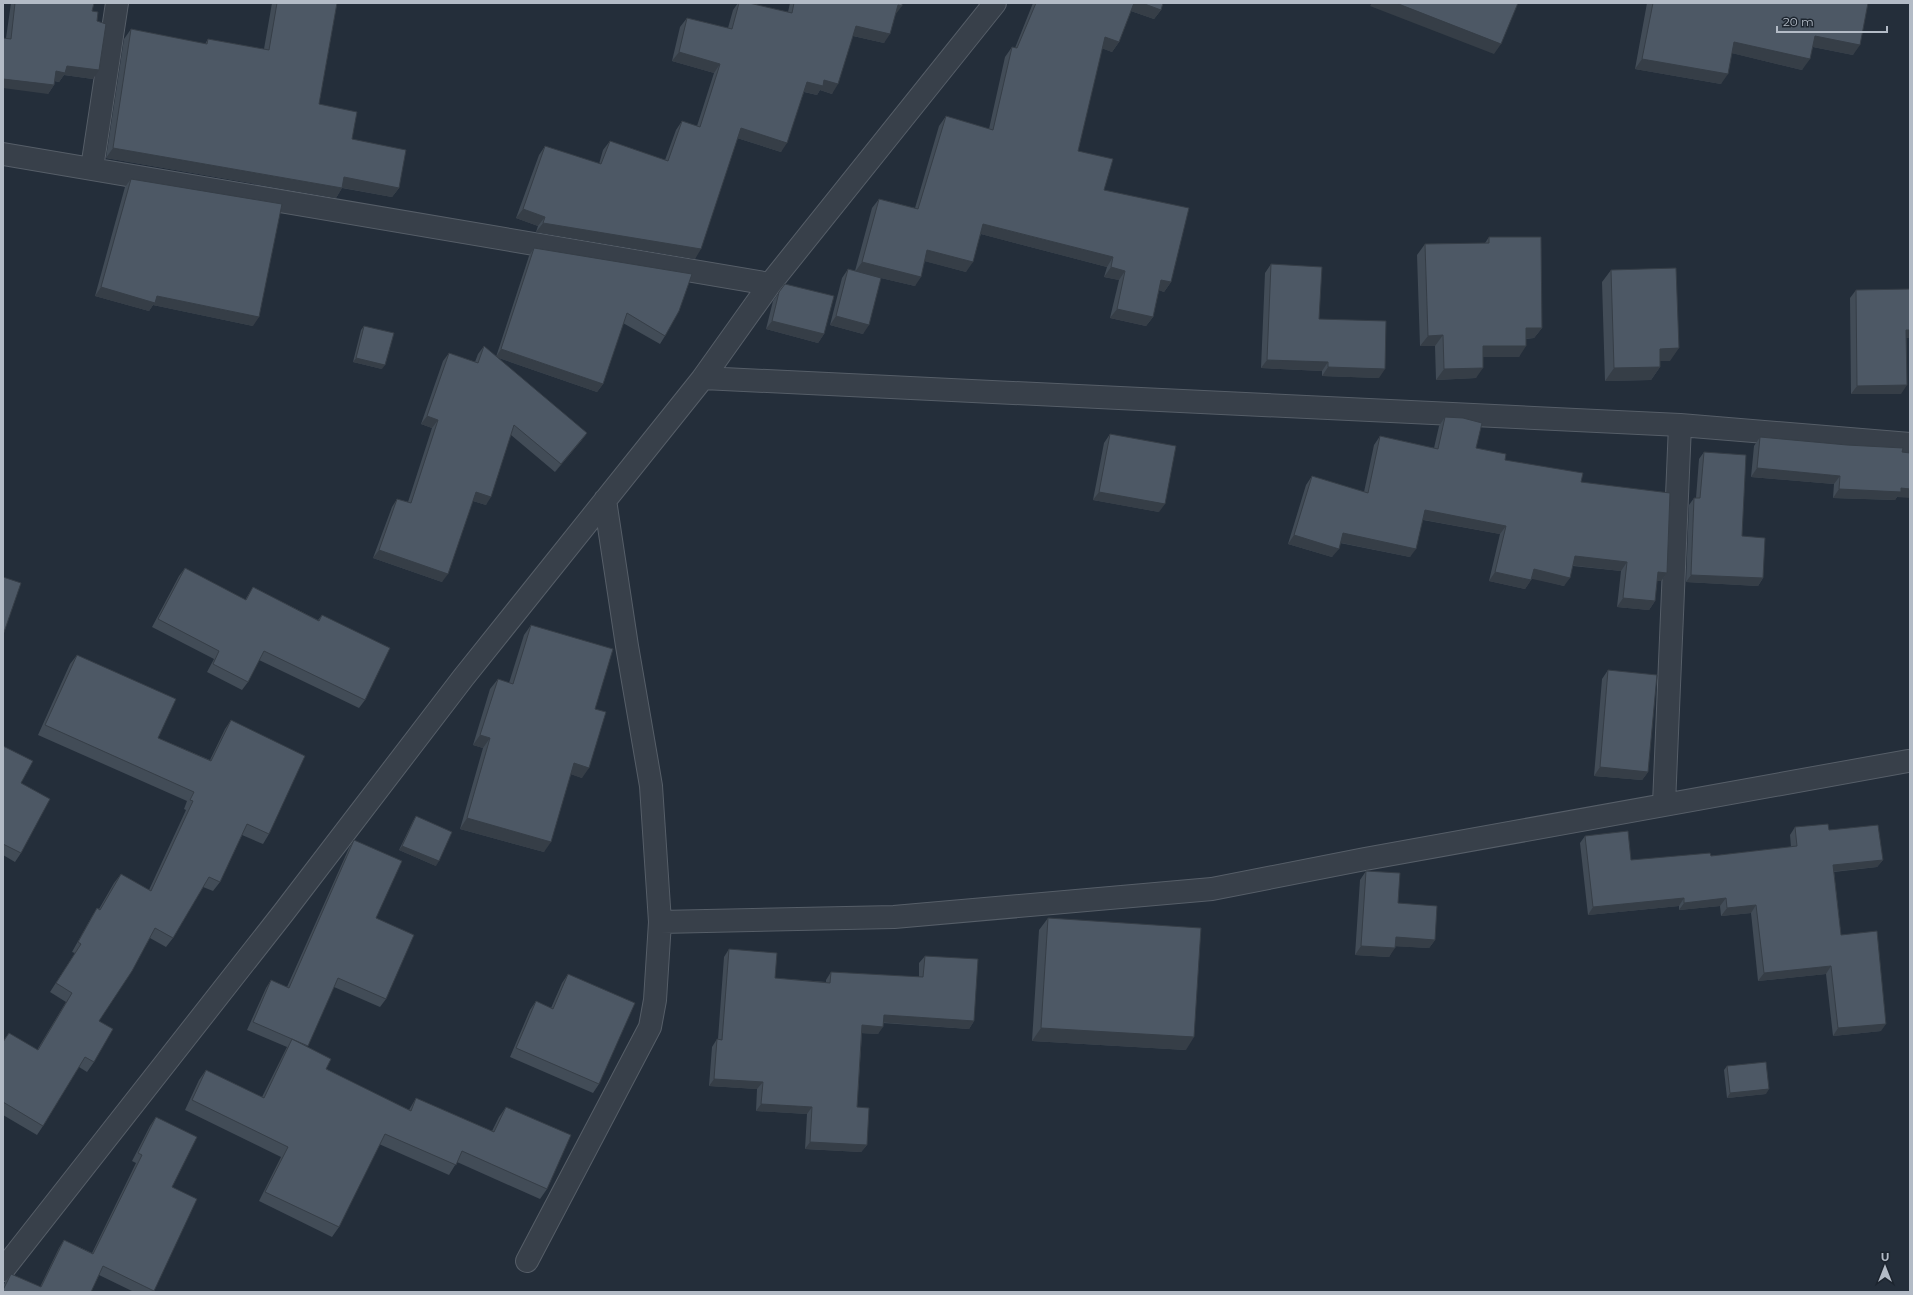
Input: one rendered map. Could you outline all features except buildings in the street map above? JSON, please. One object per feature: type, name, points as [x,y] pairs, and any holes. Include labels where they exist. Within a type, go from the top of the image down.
[{"type":"street","points":[[92,168],[117,3]]},
{"type":"street","points":[[3,1270],[284,912],[463,678],[703,378],[770,284],[995,3]]},
{"type":"street","points":[[3,154],[770,284]]},
{"type":"street","points":[[703,378],[1680,425],[1910,444]]},
{"type":"street","points":[[1664,804],[1680,425]]},
{"type":"street","points":[[527,1261],[650,1027],[655,1000],[660,922],[651,786],[627,646],[605,500]]},
{"type":"street","points":[[660,922],[894,917],[1212,889],[1365,859],[1664,804],[1908,761]]}]
